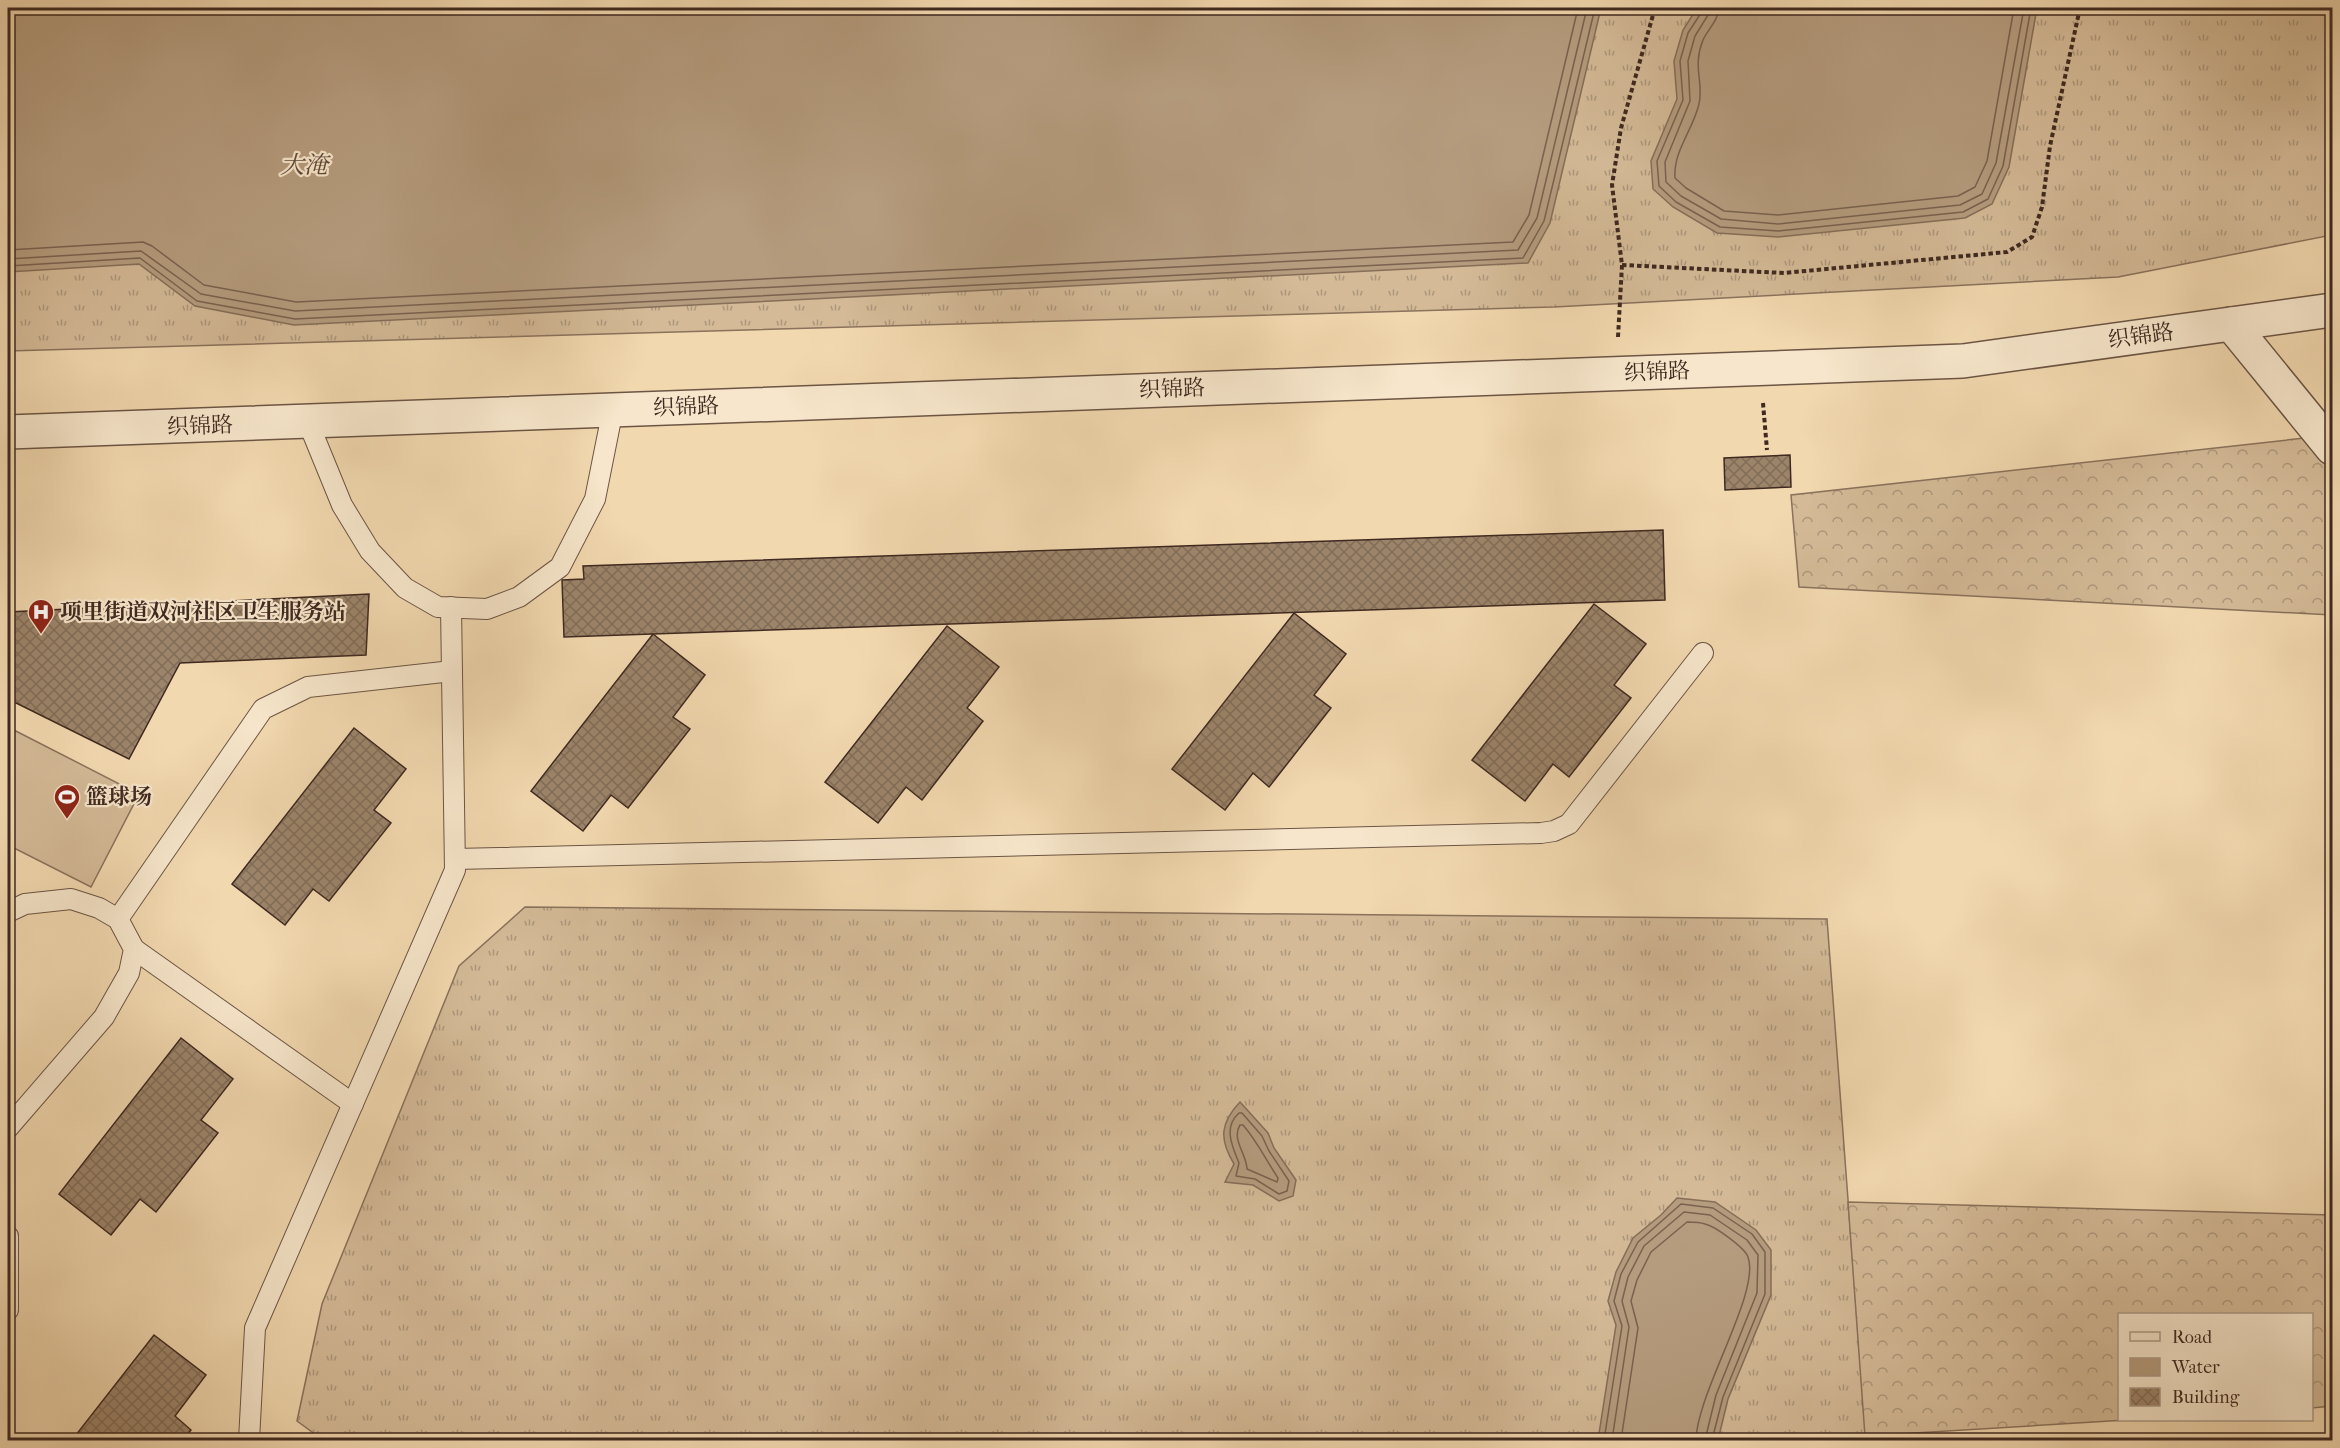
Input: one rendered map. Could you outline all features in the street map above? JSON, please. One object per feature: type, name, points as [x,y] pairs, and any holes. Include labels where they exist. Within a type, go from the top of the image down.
[{"type":"street","name":"织锦路","points":[[8,432],[1963,361],[2332,310]]},
{"type":"street","points":[[2231,324],[2332,448]]},
{"type":"lane","points":[[308,422],[342,505],[370,551],[405,588],[438,607],[487,609],[519,597],[560,567],[595,499],[613,410]]},
{"type":"lane","points":[[251,1439],[255,1328],[455,870],[451,607]]},
{"type":"lane","points":[[455,859],[1554,831],[1569,824],[1703,653]]},
{"type":"lane","points":[[118,920],[263,709],[308,687],[452,671]]},
{"type":"lane","points":[[8,912],[25,904],[71,899],[99,908],[118,920],[134,949],[353,1104]]},
{"type":"lane","points":[[8,1128],[104,1017],[129,973],[134,949]]},
{"type":"lane","points":[[8,1236],[8,1310]]},
{"type":"path","points":[[1616,374],[1622,265],[1612,185],[1621,128],[1655,8]]},
{"type":"path","points":[[1622,265],[1784,273],[2007,252],[2032,237],[2042,207],[2050,146],[2080,8]]},
{"type":"path","points":[[1760,368],[1767,450]]},
{"type":"green space","name":"大淹","points":[[8,8],[2332,8],[2332,235],[2118,277],[1554,307],[8,351]]},
{"type":"green space","points":[[2332,435],[2332,615],[1799,587],[1791,495]]},
{"type":"green space","name":"篮球场","points":[[8,727],[139,794],[91,887],[8,845]]},
{"type":"green space","points":[[525,907],[1827,919],[1866,1440],[323,1440],[297,1421],[322,1304],[459,966]]},
{"type":"green space","points":[[1848,1202],[2332,1215],[2332,1406],[2313,1408],[2313,1313],[2118,1313],[2118,1420],[1865,1436]]},
{"type":"water","name":"大淹","points":[[19,8],[1601,8],[1550,223],[1528,263],[294,325],[195,306],[139,264],[8,272],[8,20]]},
{"type":"water","points":[[1697,8],[2037,8],[2009,167],[1992,204],[1965,218],[1778,237],[1717,233],[1673,207],[1653,189],[1651,161],[1677,99],[1674,61],[1683,30]]},
{"type":"water","points":[[1240,1102],[1268,1133],[1274,1148],[1296,1180],[1293,1196],[1279,1201],[1253,1185],[1225,1182],[1234,1164],[1224,1139],[1225,1124]]},
{"type":"water","points":[[1677,1198],[1715,1202],[1756,1230],[1771,1250],[1771,1295],[1728,1399],[1718,1440],[1598,1440],[1616,1325],[1608,1301],[1616,1272],[1633,1238],[1661,1215]]},
{"type":"building","points":[[1790,455],[1791,487],[1725,490],[1724,458]]},
{"type":"building","points":[[1663,530],[1665,600],[564,637],[562,580],[584,579],[583,566]]},
{"type":"building","points":[[369,594],[366,655],[180,663],[129,759],[8,699],[8,612]]},
{"type":"building","points":[[1594,604],[1646,644],[1614,685],[1631,698],[1569,777],[1553,764],[1525,801],[1472,760]]},
{"type":"building","points":[[1294,613],[1346,654],[1314,695],[1331,708],[1269,787],[1253,773],[1225,810],[1172,769]]},
{"type":"building","points":[[947,626],[999,667],[967,708],[983,721],[922,800],[906,787],[878,823],[825,782]]},
{"type":"building","points":[[653,634],[705,675],[673,717],[690,729],[628,808],[611,795],[583,831],[531,791]]},
{"type":"building","points":[[354,728],[406,769],[374,810],[391,823],[329,901],[313,889],[285,925],[232,884]]},
{"type":"building","points":[[181,1038],[233,1079],[201,1120],[218,1133],[156,1212],[140,1199],[111,1235],[59,1194]]},
{"type":"building","points":[[154,1335],[206,1375],[175,1416],[191,1430],[183,1440],[72,1440]]},
{"type":"place","name":"项里街道双河社区卫生服务站","points":[[41,635]]},
{"type":"place","name":"篮球场","points":[[67,820]]}]
